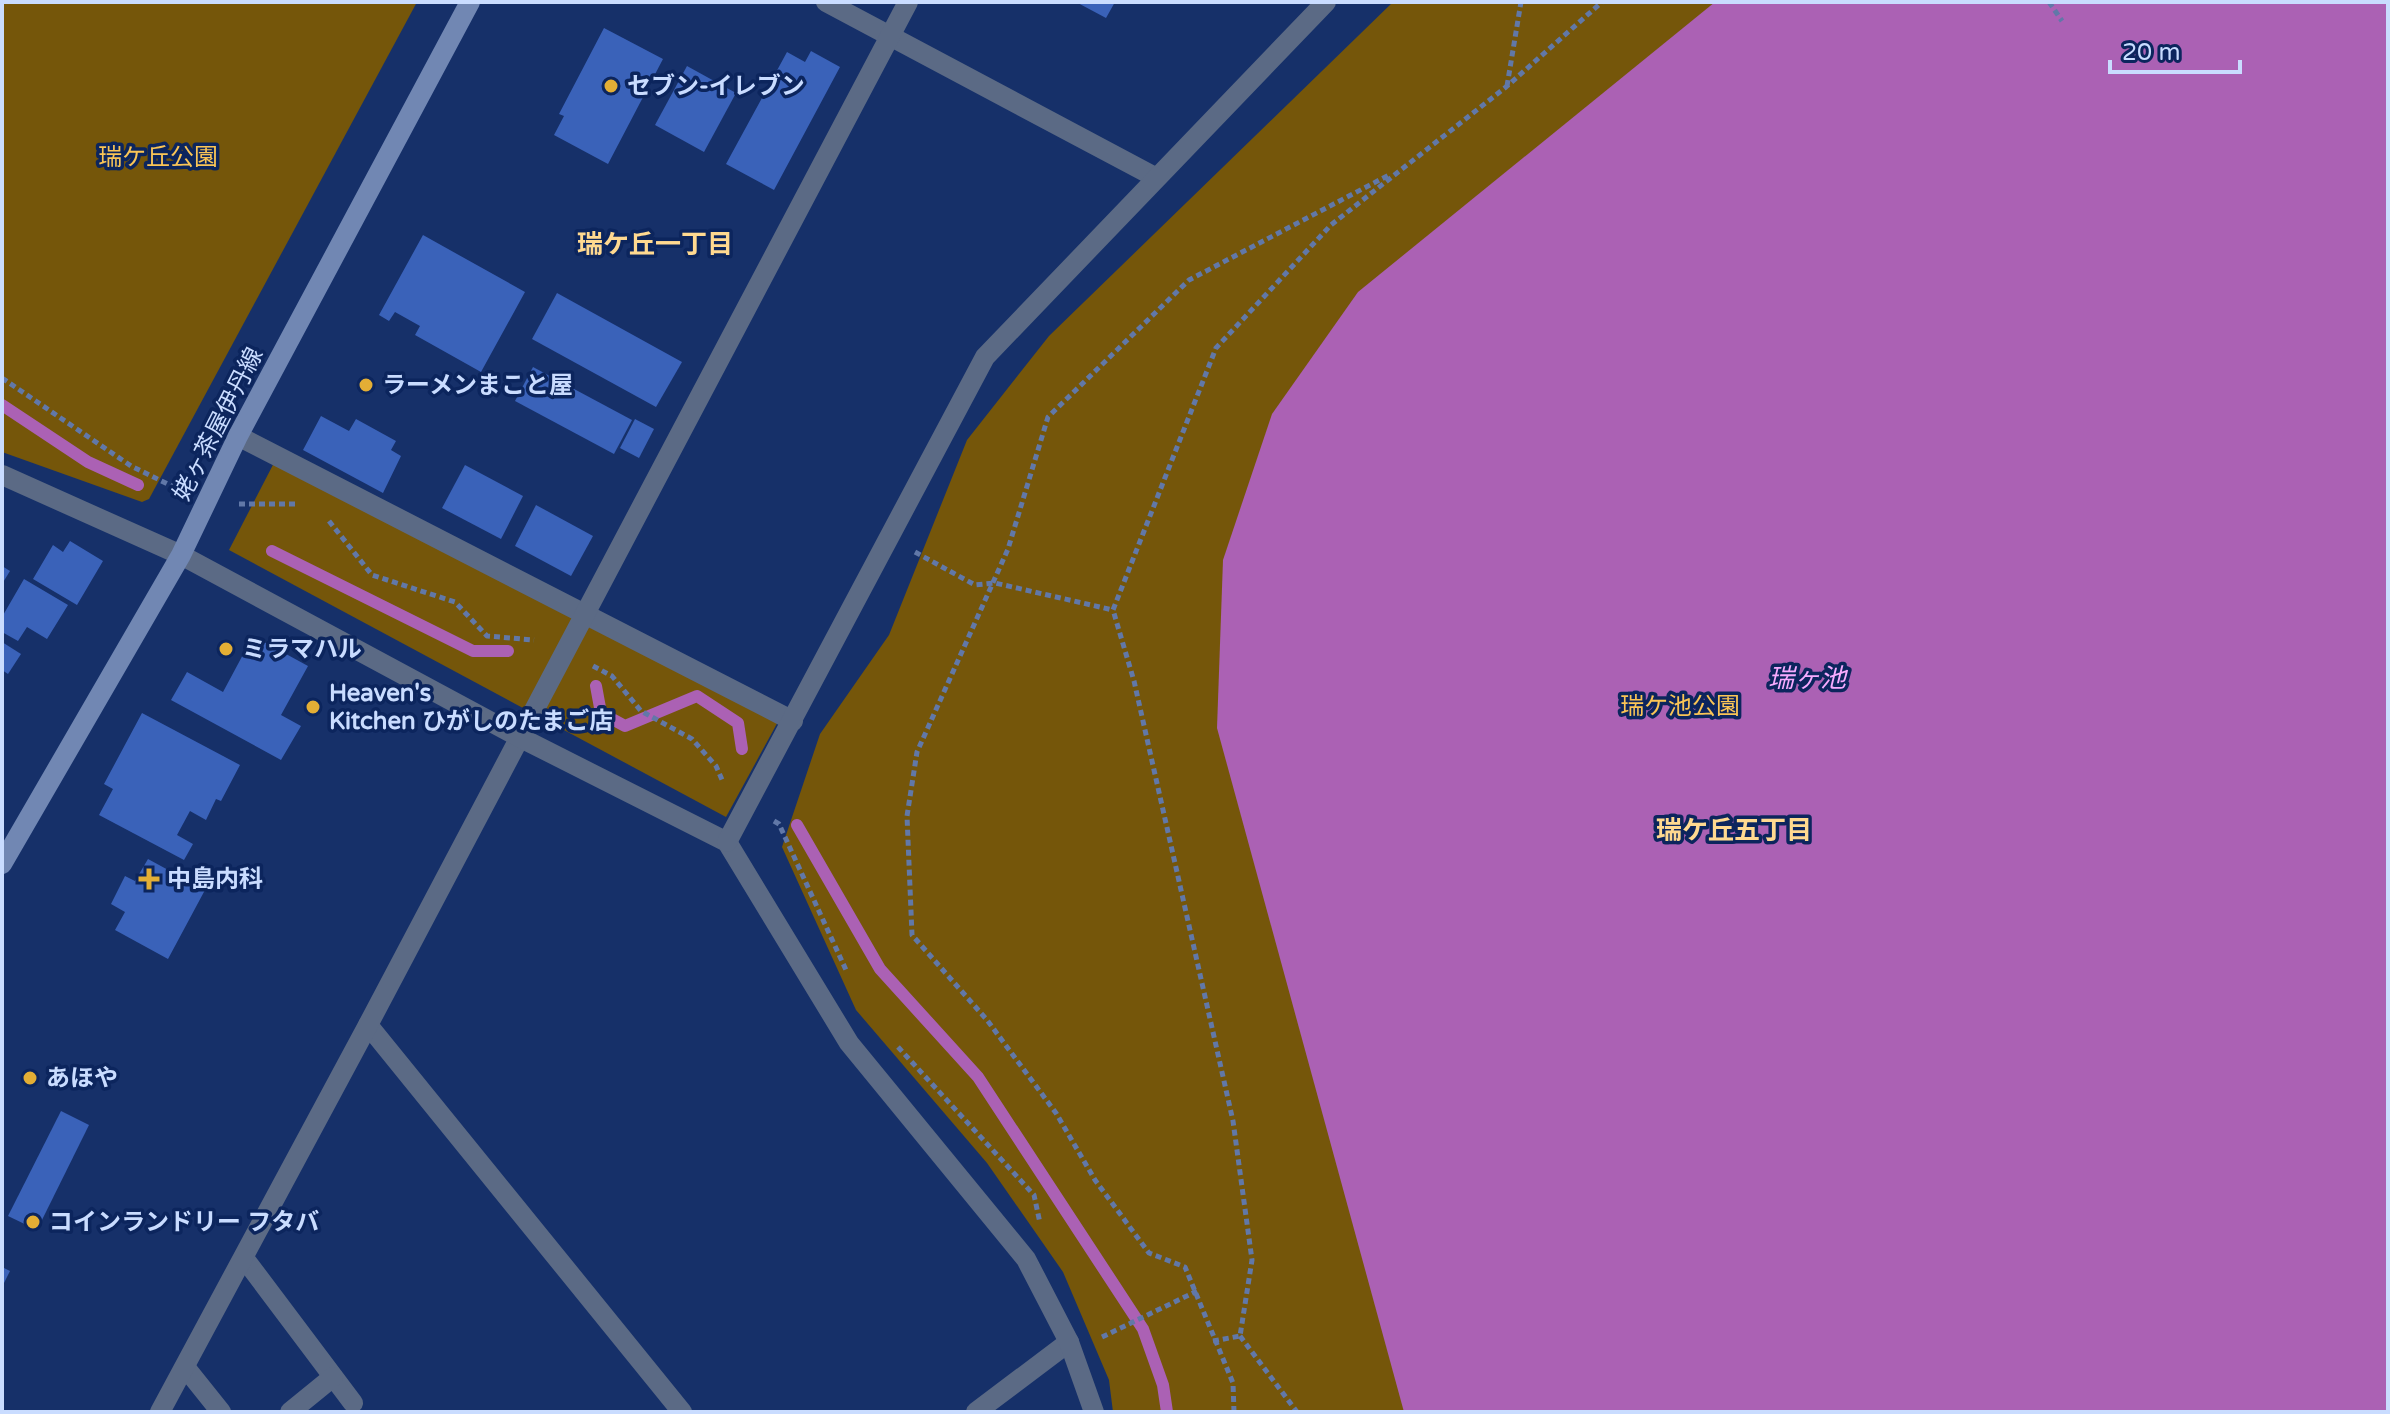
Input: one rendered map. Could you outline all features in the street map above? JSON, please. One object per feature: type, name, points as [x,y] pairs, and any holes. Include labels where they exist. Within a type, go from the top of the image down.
[{"type":"main road","name":"姥ヶ茶屋伊丹線","points":[[2,864],[181,555],[238,436],[470,2]]},
{"type":"street","points":[[826,2],[1155,177]]},
{"type":"street","points":[[160,1412],[908,2]]},
{"type":"street","points":[[727,842],[985,357],[1326,2]]},
{"type":"street","points":[[238,436],[793,721]]},
{"type":"street","points":[[2,475],[181,555],[519,737],[727,842],[849,1043],[1026,1259],[1071,1347],[1094,1412]]},
{"type":"street","points":[[368,1025],[682,1412]]},
{"type":"street","points":[[244,1258],[353,1403]]},
{"type":"street","points":[[976,1412],[1071,1347]]},
{"type":"street","points":[[185,1367],[221,1412]]},
{"type":"street","points":[[290,1412],[333,1377]]},
{"type":"path","points":[[1506,87],[1521,2]]},
{"type":"path","points":[[1297,1412],[1240,1336],[1252,1260],[1233,1121],[1134,681],[1113,610],[1216,348],[1331,225],[1506,87],[1602,2]]},
{"type":"path","points":[[2049,2],[2062,21]]},
{"type":"path","points":[[1234,1412],[1233,1383],[1213,1341],[1197,1291],[1185,1267],[1149,1253],[1095,1180],[1056,1113],[987,1020],[912,935],[907,816],[917,752],[995,583],[1048,417],[1189,280],[1401,169]]},
{"type":"path","points":[[890,538],[975,585],[995,583],[1113,610]]},
{"type":"path","points":[[1071,1347],[1197,1291]]},
{"type":"path","points":[[1213,1341],[1240,1336]]},
{"type":"green space","name":"瑞ケ丘公園","points":[[2,2],[417,2],[149,499],[142,502],[2,452]]},
{"type":"green space","name":"瑞ヶ池","points":[[1393,2],[2388,2],[2388,1412],[1113,1412],[1109,1380],[1063,1272],[987,1163],[856,1010],[782,847],[820,734],[889,635],[967,440],[1049,336]]},
{"type":"green space","points":[[276,459],[780,718],[726,817],[229,550]]},
{"type":"water","name":"瑞ヶ池","points":[[1715,2],[2388,2],[2388,1412],[1404,1412],[1217,728],[1223,560],[1272,414],[1358,292]]},
{"type":"building","points":[[1076,2],[1115,2],[1106,18]]},
{"type":"building","name":"セブン-イレブン","points":[[604,28],[663,59],[608,164],[554,135],[564,116],[559,114]]},
{"type":"building","points":[[811,51],[840,67],[774,190],[726,164],[787,52],[805,62]]},
{"type":"building","points":[[687,66],[736,93],[704,152],[655,125]]},
{"type":"building","points":[[423,235],[525,292],[481,372],[415,335],[420,326],[395,312],[389,321],[379,315]]},
{"type":"building","points":[[557,293],[682,362],[656,407],[532,339]]},
{"type":"building","points":[[533,367],[632,420],[614,454],[515,401]]},
{"type":"building","points":[[321,416],[349,431],[356,419],[396,441],[391,450],[401,456],[383,493],[303,450]]},
{"type":"building","points":[[635,419],[654,429],[639,458],[620,448]]},
{"type":"building","points":[[465,465],[523,496],[501,539],[442,508]]},
{"type":"building","points":[[536,505],[593,536],[571,576],[515,546]]},
{"type":"building","points":[[70,541],[103,561],[77,605],[33,579],[53,545],[63,552]]},
{"type":"building","points":[[2,566],[10,571],[2,584]]},
{"type":"building","points":[[24,579],[68,605],[47,639],[27,627],[18,641],[2,632],[2,617]]},
{"type":"building","points":[[253,636],[308,666],[281,715],[301,726],[281,760],[171,700],[187,672],[223,692]]},
{"type":"building","points":[[2,642],[21,654],[8,674],[2,670]]},
{"type":"building","points":[[142,713],[240,765],[221,801],[216,799],[206,820],[190,811],[177,835],[193,844],[184,860],[99,815],[113,789],[104,784]]},
{"type":"building","points":[[148,859],[205,890],[168,959],[115,930],[125,912],[111,904],[125,876],[135,881]]},
{"type":"building","points":[[61,1111],[89,1125],[37,1230],[8,1216]]},
{"type":"building","points":[[2,1267],[10,1271],[2,1287]]},
{"type":"waterway","points":[[2,405],[88,462],[138,485]]},
{"type":"waterway","points":[[272,551],[473,651],[508,651]]},
{"type":"waterway","points":[[596,686],[601,713],[625,726],[697,696],[738,723],[742,749]]},
{"type":"waterway","points":[[797,825],[880,969],[978,1077],[1143,1329],[1163,1385],[1167,1412]]},
{"type":"place","name":"セブン-イレブン","points":[[611,86]]},
{"type":"place","name":"ラーメンまこと屋","points":[[366,385]]},
{"type":"place","name":"ミラマハル","points":[[226,649]]},
{"type":"place","name":"Heaven's Kitchen ひがしのたまご店","points":[[313,707]]},
{"type":"place","name":"中島内科","points":[[149,879]]},
{"type":"place","name":"あほや","points":[[30,1078]]},
{"type":"place","name":"コインランドリー フタバ","points":[[33,1222]]},
{"type":"district","name":"瑞ケ丘一丁目","points":[[655,244]]},
{"type":"district","name":"瑞ケ丘五丁目","points":[[1734,830]]},
{"type":"park label","name":"瑞ケ池公園","points":[[1680,706]]}]
